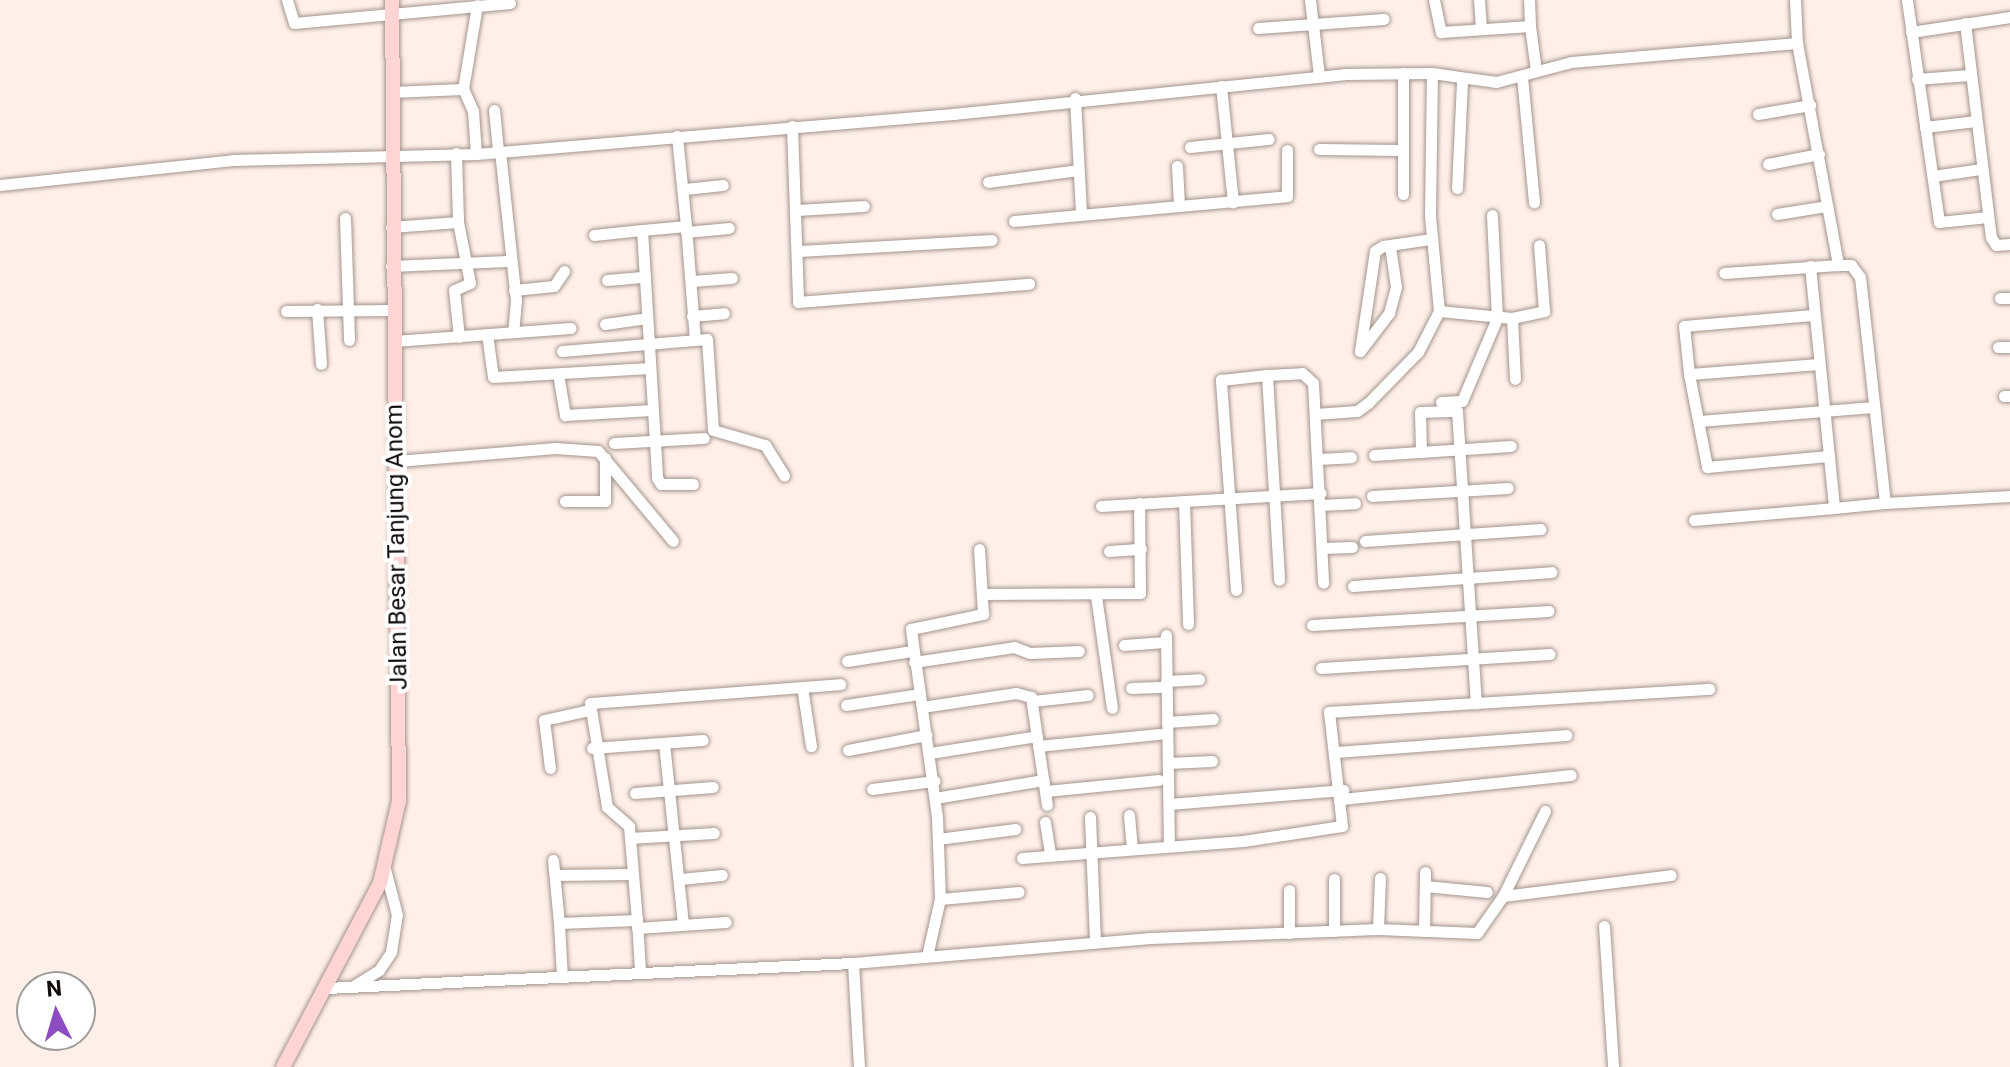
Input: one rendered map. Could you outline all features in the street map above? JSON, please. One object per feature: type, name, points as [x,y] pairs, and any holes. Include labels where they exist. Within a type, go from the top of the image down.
[{"type":"main road","name":"Jalan Besar Tanjung Anom","points":[[283,1067],[385,869],[399,801],[402,725],[391,266],[392,6]]},
{"type":"street","points":[[287,0],[294,23],[392,6],[510,3]]},
{"type":"street","points":[[1310,0],[1319,76]]},
{"type":"street","points":[[1434,0],[1437,30],[1530,26]]},
{"type":"street","points":[[1479,0],[1481,28]]},
{"type":"street","points":[[1529,0],[1536,71]]},
{"type":"street","points":[[1795,0],[1797,43],[1838,265]]},
{"type":"street","points":[[1907,0],[1939,222],[1988,217]]},
{"type":"street","points":[[476,154],[473,111],[463,89],[477,5]]},
{"type":"street","points":[[1911,32],[2010,17]]},
{"type":"street","points":[[1258,28],[1384,19]]},
{"type":"street","points":[[1965,23],[1969,75],[1993,243],[2010,244]]},
{"type":"street","points":[[0,185],[233,160],[476,154],[1319,76],[1432,73],[1462,81],[1522,77],[1589,60],[1797,43]]},
{"type":"street","points":[[1403,73],[1403,194]]},
{"type":"street","points":[[1315,414],[1357,411],[1368,403],[1418,352],[1439,311],[1431,239],[1432,73]]},
{"type":"street","points":[[1917,79],[1969,75]]},
{"type":"street","points":[[1522,77],[1534,202]]},
{"type":"street","points":[[1457,188],[1462,81]]},
{"type":"street","points":[[1221,86],[1233,202]]},
{"type":"street","points":[[391,92],[463,89]]},
{"type":"street","points":[[1075,98],[1081,214]]},
{"type":"street","points":[[1758,114],[1810,105]]},
{"type":"street","points":[[494,110],[507,261],[514,290],[513,332]]},
{"type":"street","points":[[1925,127],[1976,121]]},
{"type":"street","points":[[792,126],[799,251],[798,302],[1029,284]]},
{"type":"street","points":[[677,136],[685,189],[695,340]]},
{"type":"street","points":[[1190,147],[1269,139]]},
{"type":"street","points":[[1319,149],[1401,150]]},
{"type":"street","points":[[1014,221],[1287,196],[1287,150]]},
{"type":"street","points":[[456,153],[458,222],[469,262],[469,285],[454,290],[459,337]]},
{"type":"street","points":[[1768,164],[1819,154]]},
{"type":"street","points":[[1177,166],[1179,206]]},
{"type":"street","points":[[1933,176],[1981,169]]},
{"type":"street","points":[[988,182],[1078,170]]},
{"type":"street","points":[[685,189],[723,185]]},
{"type":"street","points":[[797,210],[864,206]]},
{"type":"street","points":[[1777,214],[1827,206]]},
{"type":"street","points":[[1441,402],[1462,401],[1497,318],[1492,215]]},
{"type":"street","points":[[345,218],[351,309],[349,340]]},
{"type":"street","points":[[391,227],[458,222]]},
{"type":"street","points":[[594,235],[642,230],[729,228]]},
{"type":"street","points":[[642,230],[658,482],[693,484]]},
{"type":"street","points":[[1390,246],[1396,287],[1389,313],[1360,351],[1375,251],[1390,246],[1431,239]]},
{"type":"street","points":[[799,251],[992,240]]},
{"type":"street","points":[[1439,311],[1497,318],[1544,311],[1539,245]]},
{"type":"street","points":[[391,266],[507,261]]},
{"type":"street","points":[[1724,273],[1851,265],[1860,277],[1885,503]]},
{"type":"street","points":[[1810,266],[1834,508]]},
{"type":"street","points":[[514,290],[554,286],[564,271]]},
{"type":"street","points":[[607,280],[645,277]]},
{"type":"street","points":[[692,281],[732,278]]},
{"type":"street","points":[[317,309],[321,364]]},
{"type":"street","points":[[286,311],[393,310]]},
{"type":"street","points":[[692,316],[724,313]]},
{"type":"street","points":[[1813,315],[1684,326],[1689,374],[1709,468],[1829,456]]},
{"type":"street","points":[[605,324],[647,318]]},
{"type":"street","points":[[1512,318],[1515,379]]},
{"type":"street","points":[[394,341],[571,328]]},
{"type":"street","points":[[487,334],[493,377],[650,368]]},
{"type":"street","points":[[562,351],[695,340],[709,342],[713,430],[765,445],[784,475]]},
{"type":"street","points":[[1689,374],[1819,364]]},
{"type":"street","points":[[558,374],[565,415],[652,410]]},
{"type":"street","points":[[1267,375],[1279,580]]},
{"type":"street","points":[[1236,590],[1221,380],[1267,375],[1309,375],[1321,499],[1323,583]]},
{"type":"street","points":[[1699,421],[1873,407]]},
{"type":"street","points":[[1421,452],[1420,412],[1457,411],[1476,703]]},
{"type":"street","points":[[614,443],[704,438]]},
{"type":"street","points":[[1374,455],[1511,446]]},
{"type":"street","points":[[397,461],[555,448],[593,449],[605,457],[673,541]]},
{"type":"street","points":[[565,501],[605,501],[605,457]]},
{"type":"street","points":[[1318,459],[1351,457]]},
{"type":"street","points":[[1372,496],[1508,488]]},
{"type":"street","points":[[1101,506],[1275,495],[1355,503]]},
{"type":"street","points":[[1694,520],[1885,503],[2010,496]]},
{"type":"street","points":[[1184,501],[1188,624]]},
{"type":"street","points":[[985,594],[1096,596],[1140,593],[1139,503]]},
{"type":"street","points":[[1365,541],[1541,529]]},
{"type":"street","points":[[1322,548],[1352,547]]},
{"type":"street","points":[[927,956],[940,899],[938,839],[934,781],[913,657],[912,626],[978,616],[985,594],[979,549]]},
{"type":"street","points":[[1109,551],[1141,549]]},
{"type":"street","points":[[1353,586],[1552,572]]},
{"type":"street","points":[[1096,596],[1112,708]]},
{"type":"street","points":[[1312,625],[1549,611]]},
{"type":"street","points":[[1124,645],[1166,638],[1169,845]]},
{"type":"street","points":[[847,661],[1014,647],[1030,653],[1079,651]]},
{"type":"street","points":[[1321,668],[1550,654]]},
{"type":"street","points":[[1131,688],[1199,679]]},
{"type":"street","points":[[640,971],[630,838],[627,823],[607,807],[592,748],[589,710],[595,700],[840,684]]},
{"type":"street","points":[[802,687],[811,746]]},
{"type":"street","points":[[1022,858],[1094,849],[1332,830],[1342,826],[1343,794],[1329,712],[1709,689]]},
{"type":"street","points":[[922,707],[1016,693],[1033,701],[1088,695]]},
{"type":"street","points":[[846,705],[920,694]]},
{"type":"street","points":[[1033,701],[1047,805]]},
{"type":"street","points":[[550,768],[544,720],[589,710]]},
{"type":"street","points":[[1167,722],[1213,719]]},
{"type":"street","points":[[930,753],[1038,741],[1159,734]]},
{"type":"street","points":[[848,750],[927,735]]},
{"type":"street","points":[[1336,752],[1566,735]]},
{"type":"street","points":[[592,748],[703,740]]},
{"type":"street","points":[[664,743],[672,790],[683,924]]},
{"type":"street","points":[[1168,763],[1212,761]]},
{"type":"street","points":[[1169,804],[1343,794],[1571,775]]},
{"type":"street","points":[[935,798],[1045,786],[1158,780]]},
{"type":"street","points":[[872,789],[934,781]]},
{"type":"street","points":[[635,793],[713,787]]},
{"type":"street","points":[[326,988],[853,963],[1095,942],[1378,929],[1477,933],[1503,896],[1545,811]]},
{"type":"street","points":[[1129,815],[1132,847]]},
{"type":"street","points":[[1090,817],[1094,849],[1095,942]]},
{"type":"street","points":[[1045,822],[1050,855]]},
{"type":"street","points":[[938,839],[1015,829]]},
{"type":"street","points":[[630,838],[714,833]]},
{"type":"street","points":[[553,860],[562,977]]},
{"type":"street","points":[[350,989],[379,970],[391,952],[397,915],[385,869]]},
{"type":"street","points":[[1424,931],[1425,872]]},
{"type":"street","points":[[555,875],[632,874]]},
{"type":"street","points":[[680,879],[722,875]]},
{"type":"street","points":[[1503,896],[1671,875]]},
{"type":"street","points":[[1378,929],[1380,878]]},
{"type":"street","points":[[1334,879],[1334,931]]},
{"type":"street","points":[[1425,886],[1487,892]]},
{"type":"street","points":[[1289,890],[1289,933]]},
{"type":"street","points":[[940,899],[1019,892]]},
{"type":"street","points":[[559,923],[726,922]]},
{"type":"street","points":[[1604,926],[1613,1067]]},
{"type":"street","points":[[853,963],[859,1067]]}]
